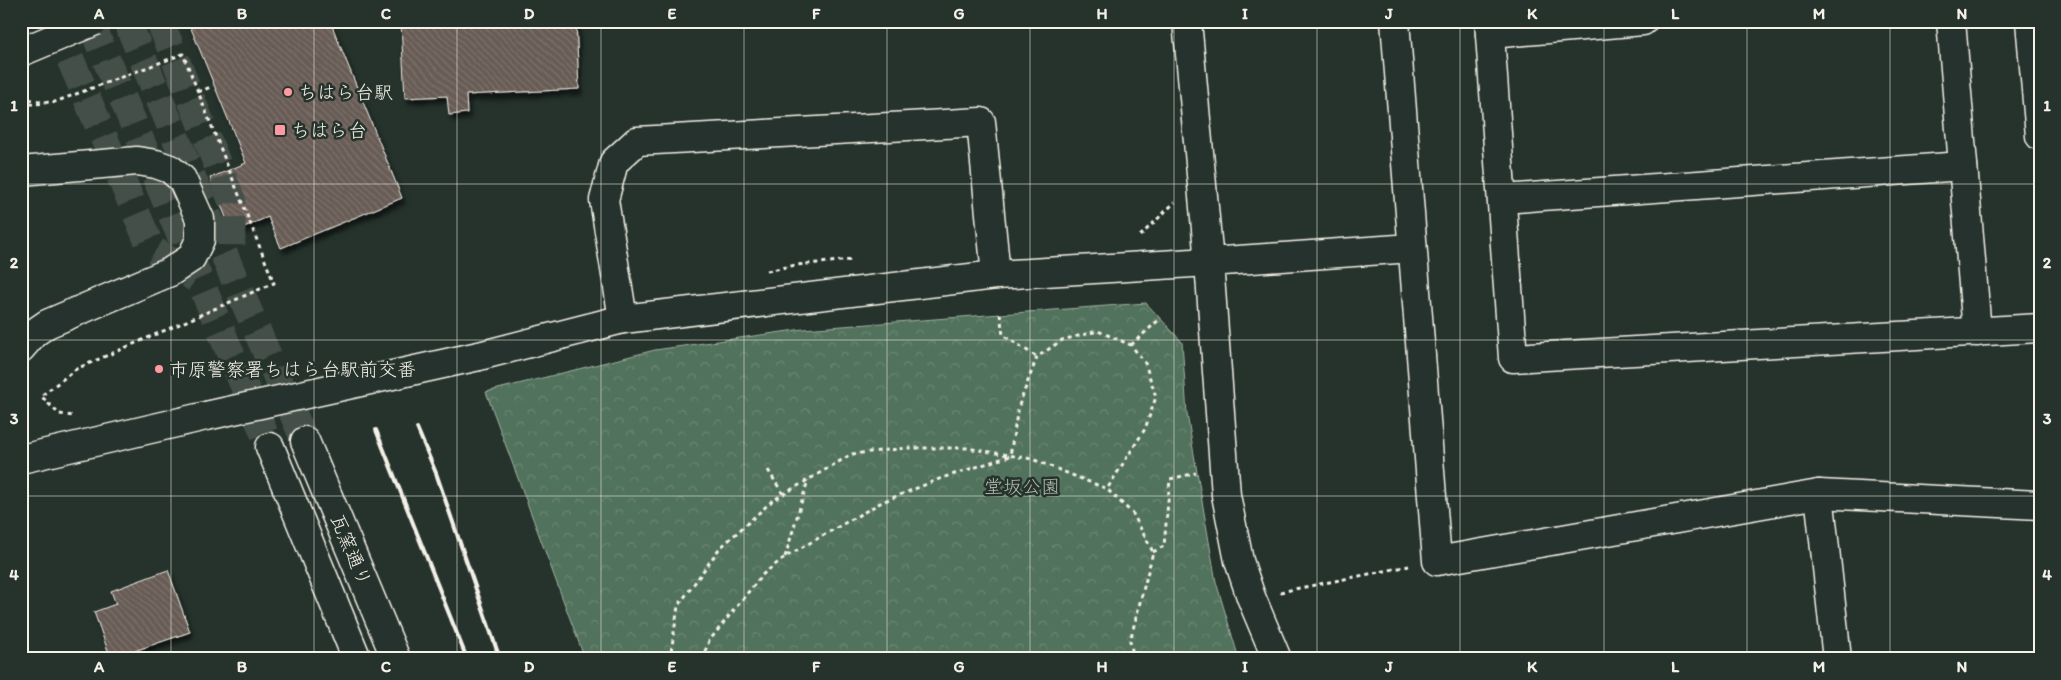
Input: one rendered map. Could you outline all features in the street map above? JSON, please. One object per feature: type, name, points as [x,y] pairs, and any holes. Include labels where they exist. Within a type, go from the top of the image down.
[{"type":"street","points":[[21,52],[95,21]]},
{"type":"street","points":[[1187,21],[1226,494],[1238,560],[1277,659]]},
{"type":"street","points":[[1395,21],[1437,561],[1820,494],[2040,505]]},
{"type":"street","points":[[1643,21],[1489,28],[1514,358],[2040,328]]},
{"type":"street","points":[[1951,21],[1976,332]]},
{"type":"street","points":[[2030,21],[2040,136]]},
{"type":"street","points":[[623,319],[604,200],[614,162],[637,141],[981,122],[996,275]]},
{"type":"street","points":[[21,172],[137,161],[156,164],[170,169],[182,179],[200,219],[200,240],[190,258],[170,272],[48,324],[34,333],[21,348]]},
{"type":"street","points":[[1502,199],[1963,166]]},
{"type":"street","points":[[21,459],[479,356],[623,319],[996,275],[1412,248]]},
{"type":"street","name":"瓦窯通り","points":[[305,441],[396,659]]},
{"type":"street","name":"瓦窯通り","points":[[270,447],[357,659]]},
{"type":"street","points":[[1820,494],[1837,659]]},
{"type":"path","points":[[21,105],[52,103],[183,54],[274,282],[76,369],[41,396],[59,414],[76,416]]},
{"type":"path","points":[[198,92],[213,86]]},
{"type":"path","points":[[21,98],[52,103]]},
{"type":"path","points":[[1137,239],[1175,202],[1174,195]]},
{"type":"path","points":[[1000,314],[1003,335],[1037,356]]},
{"type":"path","points":[[1131,345],[1161,318]]},
{"type":"path","points":[[1010,456],[1018,408],[1037,356],[1062,340],[1098,331],[1131,345],[1145,363],[1156,397],[1145,429],[1107,489]]},
{"type":"path","points":[[670,659],[678,606],[719,549],[772,501],[852,454],[908,448],[967,448],[1032,459],[1107,489],[1133,514],[1154,552]]},
{"type":"path","points":[[702,659],[709,641],[762,575],[785,557],[882,502],[942,478],[1010,456]]},
{"type":"path","points":[[768,470],[783,494]]},
{"type":"path","points":[[1134,659],[1130,641],[1154,552],[1164,546],[1170,479],[1197,473]]},
{"type":"path","points":[[785,557],[809,479]]},
{"type":"path","points":[[1251,597],[1437,561]]},
{"type":"green space","name":"堂坂公園","points":[[1146,303],[1182,342],[1187,414],[1216,582],[1239,659],[585,659],[486,392],[655,350],[803,329]]},
{"type":"building","name":"ちはら台駅","points":[[188,21],[330,21],[402,198],[281,248],[268,217],[232,232],[210,178],[246,163]]},
{"type":"building","points":[[440,21],[576,21],[579,89],[466,95],[467,113],[449,115],[447,96],[405,98],[401,23]]},
{"type":"building","points":[[168,570],[190,632],[111,659],[94,612],[116,604],[111,591]]},
{"type":"tunnel","points":[[54,21],[151,248],[196,279]]},
{"type":"tunnel","points":[[90,21],[270,447]]},
{"type":"tunnel","points":[[127,21],[231,271],[305,441]]},
{"type":"tunnel","points":[[160,21],[232,201],[231,259]]},
{"type":"railway","points":[[417,428],[436,473],[500,659]]},
{"type":"railway","points":[[376,430],[467,659]]},
{"type":"place","name":"ちはら台駅","points":[[288,92]]},
{"type":"place","name":"ちはら台","points":[[280,130]]},
{"type":"place","name":"市原警察署ちはら台駅前交番","points":[[159,369]]}]
